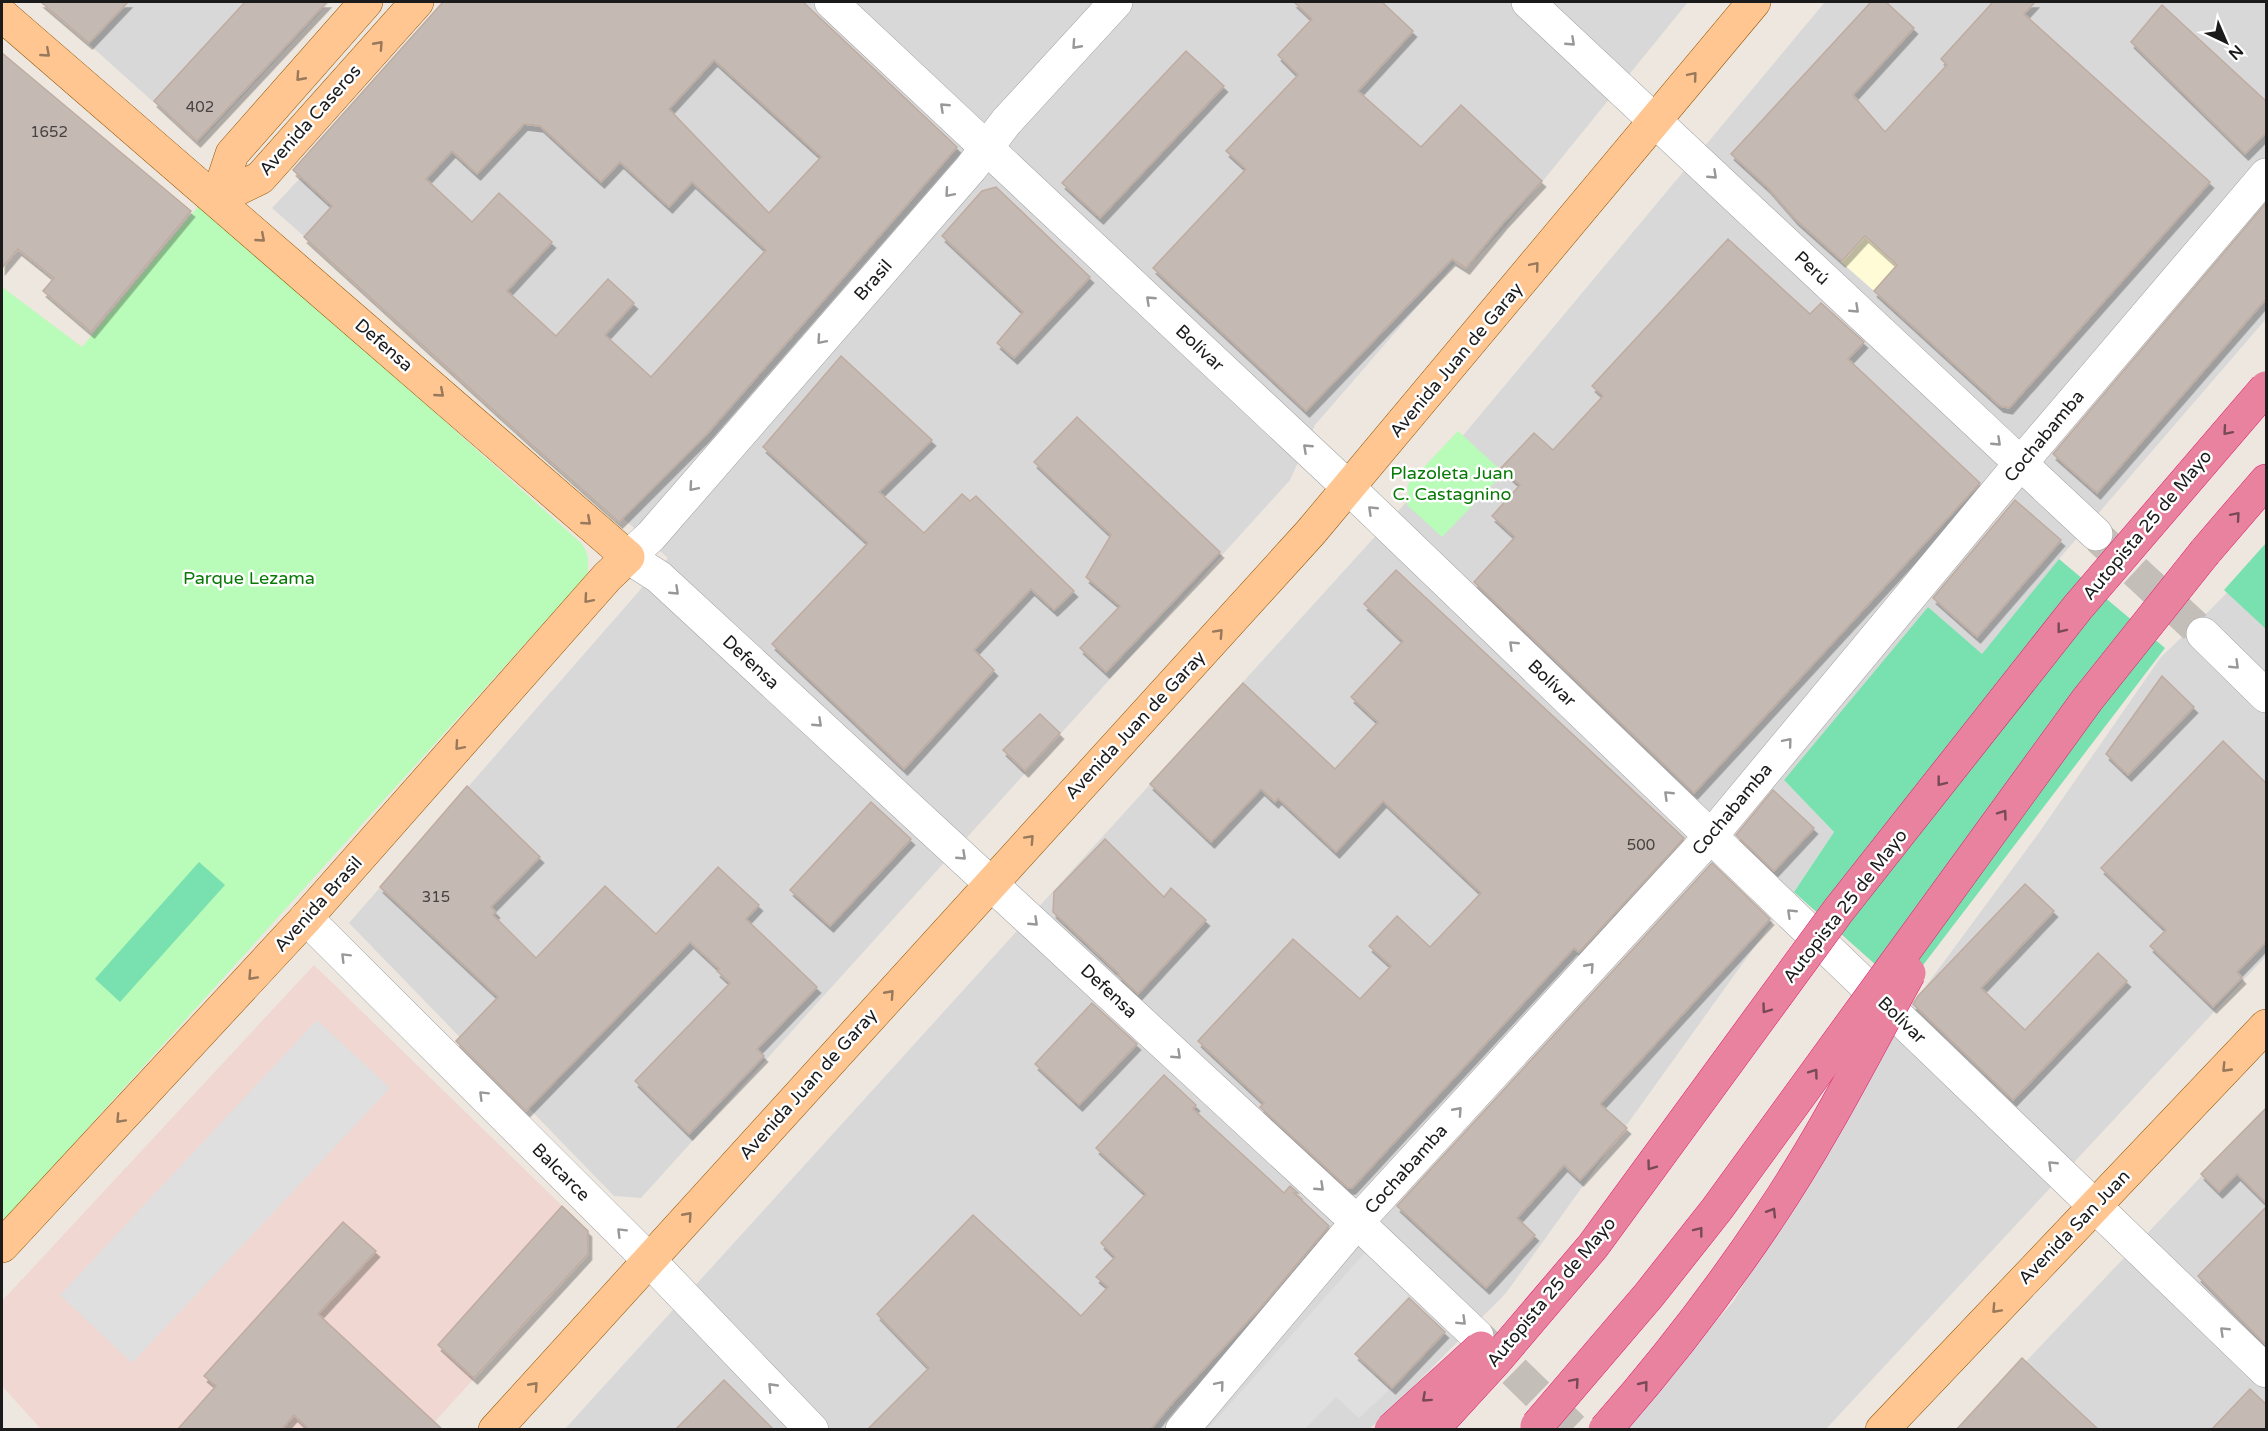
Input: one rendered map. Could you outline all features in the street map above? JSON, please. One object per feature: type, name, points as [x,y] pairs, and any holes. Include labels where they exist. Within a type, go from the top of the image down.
[{"type":"highway","name":"Autopista 25 de Mayo","points":[[1432,1430],[1496,1360],[1593,1245],[1838,911],[2078,608],[2266,388]]},
{"type":"highway","points":[[1535,1428],[1649,1296],[1717,1209],[2086,700],[2205,552],[2266,481]]},
{"type":"highway","points":[[1605,1430],[1641,1389],[1692,1324],[1770,1216],[1813,1146],[1976,853]]},
{"type":"highway","points":[[1391,1430],[1478,1350],[1537,1300],[1593,1245]]},
{"type":"main road","name":"Avenida Caseros","points":[[217,200],[232,154],[366,2]]},
{"type":"main road","name":"Avenida Caseros","points":[[217,200],[260,178],[417,2]]},
{"type":"main road","name":"Avenida Juan de Garay","points":[[495,1430],[1349,488],[1754,2]]},
{"type":"main road","name":"Defensa","points":[[2,15],[628,557]]},
{"type":"main road","name":"Avenida Brasil","points":[[2,1246],[306,918],[607,577],[628,557]]},
{"type":"main road","name":"Avenida San Juan","points":[[1882,1430],[2266,1026]]},
{"type":"street","name":"Bolívar","points":[[831,2],[1349,488],[2266,1371]]},
{"type":"street","name":"Brasil","points":[[628,557],[651,536],[987,147],[1006,122],[1116,2]]},
{"type":"street","name":"Perú","points":[[1528,2],[2096,534]]},
{"type":"street","name":"Cochabamba","points":[[1182,1430],[1357,1222],[1711,836],[2020,464],[2266,175]]},
{"type":"street","name":"Defensa","points":[[628,557],[659,577],[991,882],[1477,1336]]},
{"type":"street","points":[[2203,634],[2266,696]]},
{"type":"street","name":"Balcarce","points":[[306,918],[649,1260],[812,1430]]},
{"type":"shaded area","points":[[42,2],[330,2],[199,143]]},
{"type":"shaded area","points":[[466,2],[1688,2],[1508,224],[1466,270],[1457,261],[1315,425],[1290,480],[641,1198],[614,1196],[349,923],[668,558],[272,208]]},
{"type":"shaded area","points":[[1825,2],[2266,2],[2266,319],[2059,559],[1982,655],[1928,607],[1784,780],[1834,832],[1794,892],[1506,1293],[1368,1430],[564,1430],[1420,487]]},
{"type":"shaded area","points":[[1865,236],[1897,265],[1874,291],[1841,262]]},
{"type":"shaded area","points":[[2266,553],[2266,956],[1826,1429],[1619,1430],[1733,1302],[1912,1005],[2038,834],[2161,657]]},
{"type":"shaded area","points":[[314,965],[588,1231],[588,1254],[428,1429],[41,1429],[2,1386],[2,1301]]},
{"type":"shaded area","points":[[317,1020],[390,1088],[132,1363],[60,1295]]},
{"type":"shaded area","points":[[2266,1108],[2266,1429],[1962,1429]]},
{"type":"shaded area","points":[[1369,1248],[1414,1290],[1355,1354],[1389,1390],[1359,1418],[1336,1397],[1305,1429],[1207,1430]]},
{"type":"green space","name":"Parque Lezama","points":[[201,203],[581,543],[588,558],[587,575],[2,1223],[2,287],[82,347]]},
{"type":"green space","name":"Plazoleta Juan C. Castagnino","points":[[1458,431],[1504,473],[1442,537],[1407,505],[1408,484]]},
{"type":"green space","points":[[2266,543],[2266,629],[2224,590]]},
{"type":"green space","points":[[2059,559],[2165,648],[1904,990],[1794,892],[1834,832],[1784,780],[1928,607],[1982,654]]},
{"type":"green space","points":[[199,862],[225,885],[120,1002],[95,979]]},
{"type":"building","points":[[41,2],[128,2],[89,43]]},
{"type":"building","points":[[245,2],[327,2],[197,141],[154,101]]},
{"type":"building","points":[[443,2],[803,2],[957,147],[706,435],[619,522],[304,237],[332,206],[293,170]],"holes":[[[714,60],[821,157],[769,213],[669,109]],[[524,124],[540,126],[601,182],[620,162],[669,207],[692,182],[766,250],[651,377],[605,335],[634,303],[608,279],[556,336],[507,291],[552,242],[499,193],[472,222],[426,179],[452,151],[477,174]]]},
{"type":"building","points":[[1294,2],[1382,2],[1413,31],[1358,91],[1421,147],[1461,105],[1542,181],[1466,268],[1452,259],[1306,411],[1153,268],[1246,169],[1226,151],[1298,75],[1278,55],[1312,19]]},
{"type":"building","points":[[1871,2],[1886,2],[1914,28],[1853,95],[1885,132],[1947,65],[1941,59],[1993,2],[2035,2],[2024,14],[2210,182],[2009,408],[2000,406],[1874,291],[1897,265],[1865,236],[1842,261],[1795,219],[1768,188],[1731,154]]},
{"type":"building","points":[[2162,5],[2266,101],[2266,133],[2245,154],[2131,42]]},
{"type":"building","points":[[1186,51],[1224,86],[1100,218],[1062,183]]},
{"type":"building","points":[[2,53],[191,211],[91,332],[43,291],[54,278],[18,249],[2,268]]},
{"type":"building","points":[[996,187],[1090,277],[1014,358],[997,343],[1023,312],[942,236],[982,191]]},
{"type":"building","points":[[2266,203],[2266,299],[2097,493],[2053,454]]},
{"type":"building","points":[[1728,239],[1810,314],[1821,303],[1864,342],[1848,359],[1980,483],[1694,793],[1474,582],[1515,537],[1492,516],[1520,485],[1501,468],[1534,433],[1553,450],[1603,396],[1592,386]]},
{"type":"building","points":[[841,356],[932,440],[879,492],[924,533],[962,494],[970,501],[976,496],[1074,591],[1054,610],[1031,589],[974,650],[994,670],[904,769],[772,644],[868,543],[763,447]]},
{"type":"building","points":[[1077,417],[1220,552],[1106,672],[1080,648],[1120,606],[1086,577],[1111,535],[1034,462]]},
{"type":"building","points":[[2015,500],[2061,540],[1977,637],[1933,598]]},
{"type":"building","points":[[1396,570],[1684,838],[1579,952],[1574,948],[1352,1188],[1348,1188],[1260,1107],[1264,1103],[1198,1041],[1293,939],[1360,999],[1391,966],[1369,946],[1397,916],[1430,947],[1481,893],[1383,801],[1336,852],[1278,798],[1275,802],[1261,789],[1211,842],[1150,784],[1243,683],[1335,769],[1378,722],[1351,697],[1403,641],[1364,604]]},
{"type":"building","points":[[2162,676],[2194,707],[2128,775],[2106,754]]},
{"type":"building","points":[[1040,714],[1060,733],[1025,771],[1003,750]]},
{"type":"building","points":[[2223,741],[2266,783],[2266,942],[2237,972],[2242,978],[2213,1007],[2150,946],[2166,930],[2101,868]]},
{"type":"building","points":[[467,786],[540,857],[491,907],[496,912],[493,915],[536,958],[605,886],[656,934],[718,867],[759,905],[746,919],[817,987],[757,1049],[764,1056],[689,1134],[635,1081],[730,983],[717,971],[719,969],[690,942],[526,1111],[456,1041],[498,997],[380,887]]},
{"type":"building","points":[[1773,790],[1814,828],[1774,871],[1736,835]]},
{"type":"building","points":[[871,802],[911,839],[830,926],[790,890]]},
{"type":"building","points":[[1105,839],[1164,897],[1171,888],[1206,920],[1138,994],[1053,912],[1054,892]]},
{"type":"building","points":[[1712,863],[1770,919],[1600,1104],[1627,1128],[1580,1180],[1564,1165],[1517,1218],[1535,1235],[1486,1288],[1397,1206]]},
{"type":"building","points":[[2025,884],[2054,911],[1981,988],[2025,1030],[2098,953],[2127,981],[2013,1100],[1913,1004],[1918,996]]},
{"type":"building","points":[[1092,1003],[1137,1044],[1079,1105],[1035,1064]]},
{"type":"building","points":[[1164,1075],[1196,1105],[1193,1109],[1284,1193],[1290,1186],[1298,1193],[1294,1193],[1329,1226],[1261,1307],[1150,1430],[867,1430],[929,1368],[877,1314],[973,1215],[1081,1316],[1108,1287],[1096,1277],[1115,1257],[1101,1243],[1146,1194],[1096,1148]]},
{"type":"building","points":[[2266,1108],[2266,1203],[2237,1174],[2219,1192],[2201,1174]]},
{"type":"building","points":[[562,1206],[588,1231],[588,1254],[474,1378],[438,1345]]},
{"type":"building","points":[[2266,1207],[2266,1345],[2198,1276]]},
{"type":"building","points":[[343,1222],[376,1251],[318,1314],[443,1430],[310,1430],[294,1415],[281,1430],[177,1430],[216,1386],[204,1376]]},
{"type":"building","points":[[1409,1298],[1445,1332],[1392,1388],[1355,1354]]},
{"type":"building","points":[[2022,1358],[2071,1404],[2099,1430],[1956,1430]]},
{"type":"building","points":[[724,1380],[774,1430],[675,1430]]},
{"type":"building","points":[[2250,1389],[2266,1404],[2266,1430],[2211,1430]]},
{"type":"tunnel","points":[[2099,538],[2203,634]]},
{"type":"tunnel","points":[[1479,1337],[1574,1430]]}]
